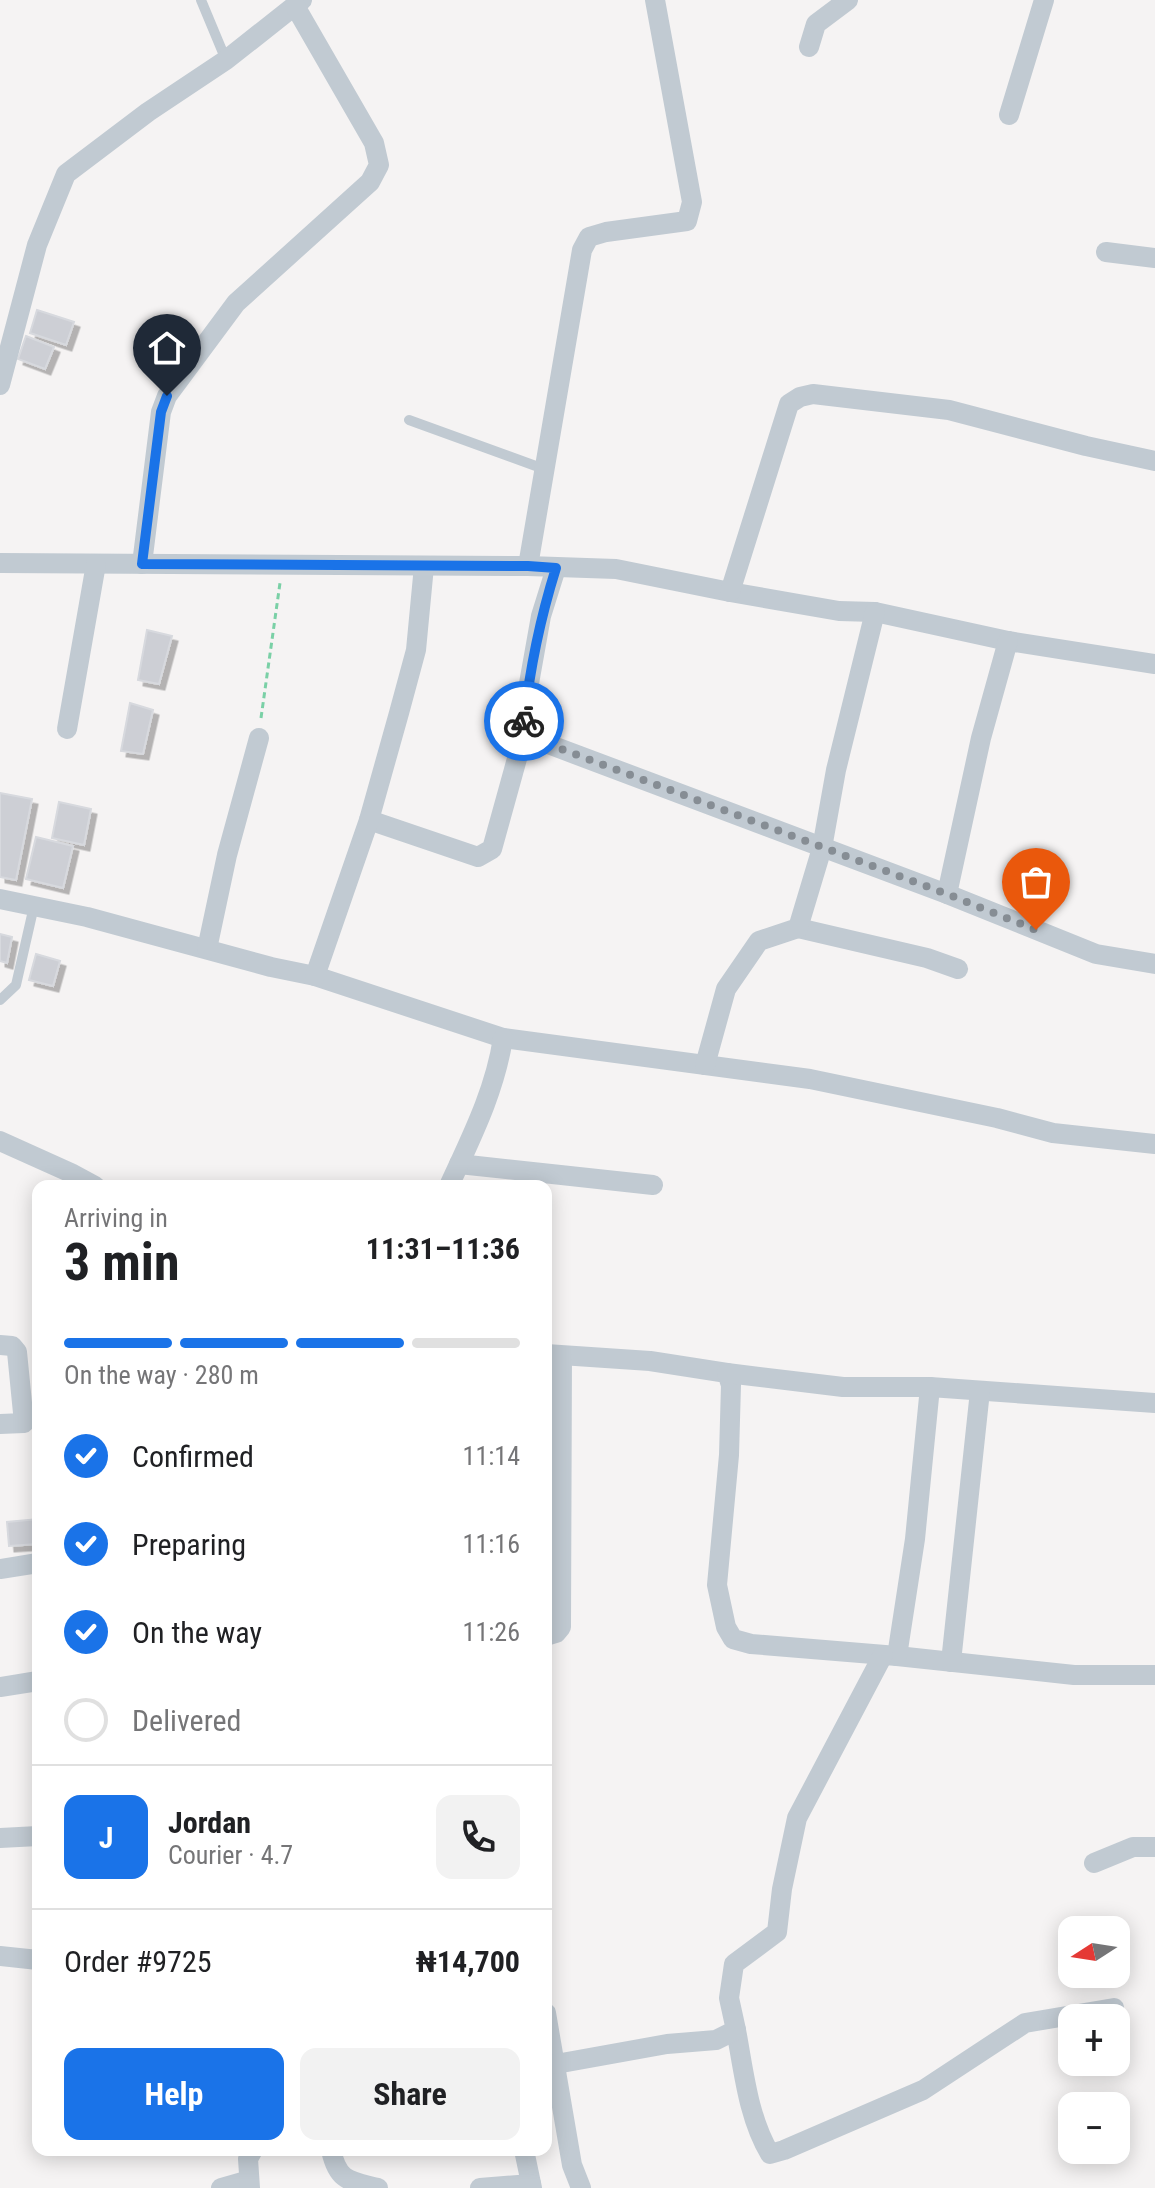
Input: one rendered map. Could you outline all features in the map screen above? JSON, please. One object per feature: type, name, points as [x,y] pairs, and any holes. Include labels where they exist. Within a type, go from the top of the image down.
[{"type":"street","points":[[528,566],[582,250],[589,237],[606,232],[687,221],[692,202],[655,0]]},
{"type":"street","points":[[809,47],[816,24],[848,0]]},
{"type":"street","points":[[1009,115],[1044,0]]},
{"type":"street","points":[[0,385],[37,245],[66,174],[148,112],[226,60],[299,3],[374,143],[379,165],[370,182],[236,303],[167,396],[161,412],[142,564]]},
{"type":"street","points":[[1106,252],[1155,258]]},
{"type":"street","points":[[730,592],[789,404],[800,397],[813,394],[949,410],[1155,461]]},
{"type":"street","points":[[0,563],[616,569],[839,611],[875,612],[1008,641],[1155,664]]},
{"type":"street","points":[[67,729],[96,564]]},
{"type":"street","points":[[315,976],[369,820],[416,650],[424,566]]},
{"type":"street","points":[[369,820],[478,857],[492,849],[523,737],[541,616],[556,568]]},
{"type":"street","points":[[798,928],[822,848],[836,770],[875,612]]},
{"type":"street","points":[[947,894],[981,738],[1008,641]]},
{"type":"street","points":[[523,737],[947,894],[1096,954],[1155,964]]},
{"type":"street","points":[[207,949],[227,855],[259,738]]},
{"type":"street","points":[[0,899],[87,917],[315,976],[503,1038],[810,1079],[997,1118],[1053,1133],[1155,1144]]},
{"type":"street","points":[[705,1065],[726,989],[759,941],[798,928],[927,958],[958,969]]},
{"type":"street","points":[[452,1180],[484,1110],[503,1038]]},
{"type":"street","points":[[0,1141],[84,1180]]},
{"type":"street","points":[[459,1164],[653,1185]]},
{"type":"street","points":[[0,1345],[12,1346],[17,1352],[24,1423],[0,1424]]},
{"type":"street","points":[[552,1634],[561,1627],[554,1355],[650,1361],[843,1387],[930,1387],[1155,1403]]},
{"type":"street","points":[[727,1373],[731,1385],[729,1455],[717,1585],[726,1627],[733,1639],[751,1644],[1074,1675],[1155,1675]]},
{"type":"street","points":[[930,1387],[915,1539],[890,1656],[797,1818],[782,1889],[777,1932],[734,1964],[729,1998],[760,2137],[770,2154],[784,2150],[923,2090],[1025,2023],[1058,2017]]},
{"type":"street","points":[[951,1662],[980,1391]]},
{"type":"street","points":[[0,1569],[32,1564]]},
{"type":"street","points":[[0,1687],[32,1682]]},
{"type":"street","points":[[0,1838],[32,1836]]},
{"type":"street","points":[[1094,1863],[1133,1847],[1155,1847]]},
{"type":"street","points":[[0,1956],[32,1959]]},
{"type":"street","points":[[556,2064],[667,2044],[716,2040],[736,2030]]},
{"type":"street","points":[[552,2044],[572,2165],[581,2188]]},
{"type":"street","points":[[221,2188],[250,2184],[250,2156]]},
{"type":"street","points":[[333,2156],[341,2175],[347,2180],[378,2188]]},
{"type":"street","points":[[480,2188],[532,2186],[525,2156]]},
{"type":"lane","points":[[201,0],[226,60]]},
{"type":"lane","points":[[409,420],[544,469]]},
{"type":"lane","points":[[0,1000],[16,985],[34,906]]},
{"type":"path","points":[[259,738],[283,565]]},
{"type":"building","points":[[37,310],[74,322],[66,345],[30,333]]},
{"type":"building","points":[[26,336],[54,347],[45,369],[18,359]]},
{"type":"building","points":[[147,630],[172,636],[159,684],[138,680]]},
{"type":"building","points":[[130,703],[153,710],[143,754],[121,751]]},
{"type":"building","points":[[0,793],[32,799],[16,880],[0,877]]},
{"type":"building","points":[[59,802],[91,809],[84,845],[52,838]]},
{"type":"building","points":[[36,837],[73,846],[63,888],[26,879]]},
{"type":"building","points":[[0,934],[12,937],[7,963],[0,961]]},
{"type":"building","points":[[36,954],[60,961],[53,986],[29,980]]},
{"type":"building","points":[[32,1520],[32,1544],[9,1546],[7,1522]]},
{"type":"way so far","points":[[524,721],[523,737],[1036,930]]},
{"type":"route","points":[[167,396],[161,412],[142,564],[556,568],[541,616],[524,721]]}]
